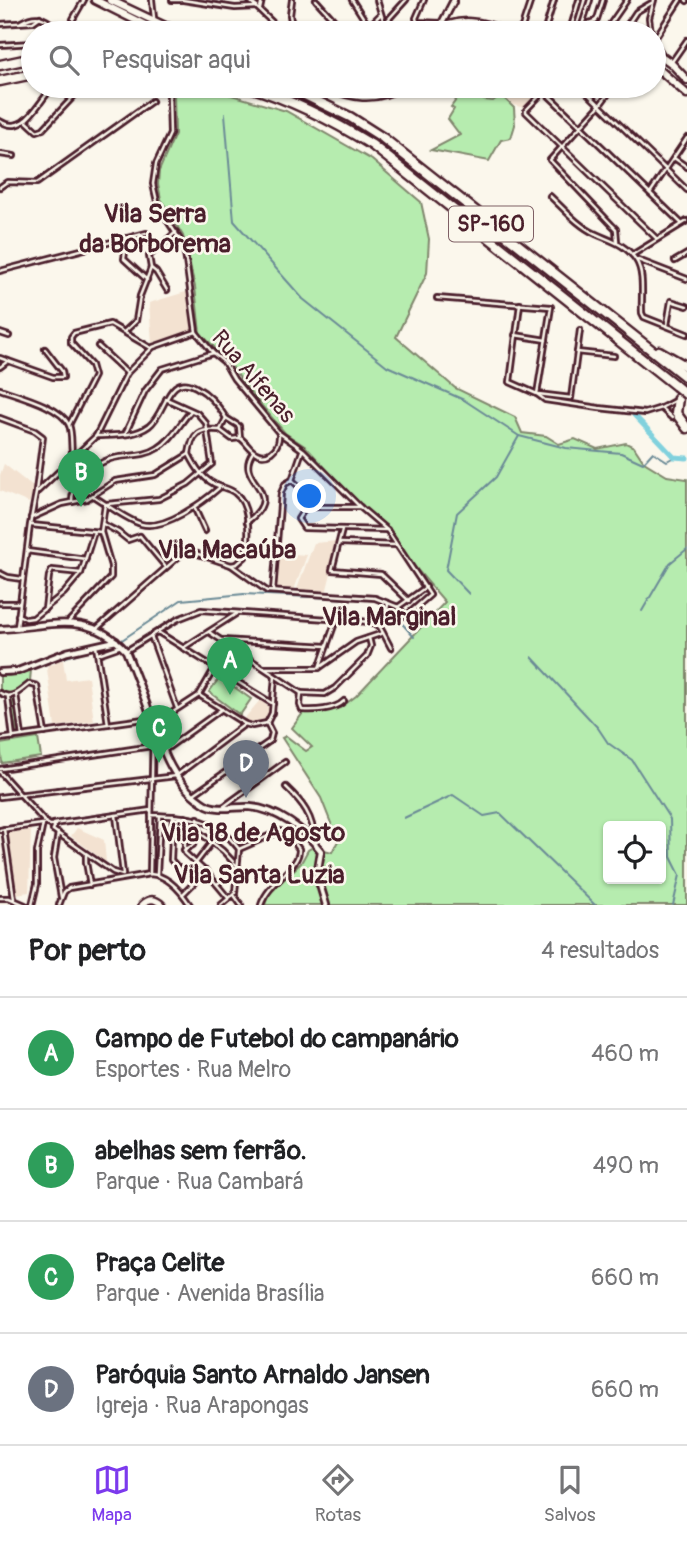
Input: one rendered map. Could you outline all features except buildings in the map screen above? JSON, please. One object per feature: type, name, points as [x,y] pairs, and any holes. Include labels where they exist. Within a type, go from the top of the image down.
[{"type":"highway","points":[[0,65],[21,61]]},
{"type":"highway","points":[[0,81],[21,77]]},
{"type":"highway","name":"SP-160","points":[[280,98],[302,106],[372,145],[687,392]]},
{"type":"highway","name":"SP-160","points":[[311,98],[350,117],[383,138],[686,378]]},
{"type":"highway","points":[[645,345],[661,351],[687,367]]},
{"type":"highway","points":[[678,398],[676,413],[687,428]]},
{"type":"main road","points":[[95,0],[137,21]]},
{"type":"main road","points":[[110,0],[154,21]]},
{"type":"main road","points":[[666,59],[687,80]]},
{"type":"main road","points":[[666,76],[687,94]]},
{"type":"main road","points":[[142,905],[155,899],[162,905]]},
{"type":"street","points":[[73,19],[84,0]]},
{"type":"street","points":[[152,0],[154,21]]},
{"type":"street","points":[[172,0],[235,8],[259,8]]},
{"type":"street","points":[[249,0],[270,21]]},
{"type":"street","points":[[259,8],[262,0]]},
{"type":"street","points":[[292,0],[292,21]]},
{"type":"street","points":[[316,0],[334,21]]},
{"type":"street","points":[[352,0],[365,21]]},
{"type":"street","points":[[377,0],[383,21]]},
{"type":"street","points":[[386,21],[406,0]]},
{"type":"street","points":[[417,21],[424,0]]},
{"type":"street","points":[[444,21],[454,0]]},
{"type":"street","points":[[524,21],[531,0]]},
{"type":"street","points":[[548,21],[554,0]]},
{"type":"street","points":[[572,21],[579,0]]},
{"type":"street","points":[[583,21],[590,0]]},
{"type":"street","points":[[595,21],[603,0]]},
{"type":"street","points":[[612,21],[627,0]]},
{"type":"street","points":[[666,24],[680,0]]},
{"type":"street","points":[[630,21],[636,12],[654,1]]},
{"type":"street","points":[[650,21],[654,1]]},
{"type":"street","points":[[447,14],[451,21]]},
{"type":"street","points":[[373,21],[380,15]]},
{"type":"street","points":[[0,24],[21,23]]},
{"type":"street","points":[[668,61],[687,40]]},
{"type":"street","points":[[0,45],[21,44]]},
{"type":"street","points":[[681,48],[687,51]]},
{"type":"street","points":[[0,121],[14,127],[25,120],[44,98]]},
{"type":"street","points":[[25,120],[37,131],[43,130],[72,98]]},
{"type":"street","name":"Rua Alfenas","points":[[169,98],[170,134],[156,164],[153,184],[158,206],[184,246],[196,332],[224,362],[234,379],[279,433],[303,450],[387,530],[429,593],[428,598],[409,615],[406,616],[398,607]]},
{"type":"street","points":[[537,98],[525,110],[657,239]]},
{"type":"street","points":[[551,98],[682,224]]},
{"type":"street","points":[[593,98],[687,190]]},
{"type":"street","points":[[605,98],[561,146],[551,158],[551,162],[612,225],[618,237],[617,241]]},
{"type":"street","points":[[0,187],[7,182],[37,183],[152,101]]},
{"type":"street","points":[[650,193],[687,138]]},
{"type":"street","points":[[0,154],[14,156]]},
{"type":"street","points":[[674,158],[687,167]]},
{"type":"street","points":[[550,196],[586,227],[596,234],[617,241],[636,259],[687,279]]},
{"type":"street","points":[[632,255],[687,220]]},
{"type":"street","points":[[167,290],[148,261],[150,255],[176,232]]},
{"type":"street","points":[[0,271],[146,233]]},
{"type":"street","points":[[127,238],[124,259],[147,280]]},
{"type":"street","points":[[675,261],[687,254]]},
{"type":"street","points":[[636,259],[642,315],[687,334]]},
{"type":"street","points":[[125,331],[136,321],[139,301],[151,268]]},
{"type":"street","points":[[437,298],[550,307],[552,309],[537,394]]},
{"type":"street","points":[[667,325],[670,303],[673,300],[687,306]]},
{"type":"street","points":[[520,304],[509,379],[545,400],[645,413],[661,408],[687,392]]},
{"type":"street","points":[[69,425],[94,376],[91,365],[71,345],[72,335],[76,331],[108,323],[151,348]]},
{"type":"street","points":[[537,394],[571,398],[580,330]]},
{"type":"street","points":[[36,493],[96,436],[127,373],[151,348],[196,332]]},
{"type":"street","points":[[0,333],[9,336]]},
{"type":"street","points":[[515,335],[547,341]]},
{"type":"street","points":[[98,346],[127,373]]},
{"type":"street","points":[[0,358],[53,377],[63,377],[62,371],[45,349]]},
{"type":"street","points":[[125,434],[145,391],[162,369],[213,352]]},
{"type":"street","points":[[577,352],[614,356]]},
{"type":"street","points":[[0,366],[8,361]]},
{"type":"street","points":[[96,436],[136,433],[149,427],[178,385],[193,385],[209,397],[226,418],[239,426],[240,438],[253,452],[261,454],[273,451],[280,443],[279,433]]},
{"type":"street","points":[[0,388],[61,415],[69,425],[73,458]]},
{"type":"street","points":[[106,504],[159,499],[200,474],[213,461],[202,417],[166,399]]},
{"type":"street","points":[[661,408],[672,418]]},
{"type":"street","points":[[72,502],[76,485],[97,467],[108,460],[155,451],[169,439],[192,411]]},
{"type":"street","points":[[0,418],[41,435],[42,452],[17,628]]},
{"type":"street","points":[[220,430],[226,418]]},
{"type":"street","points":[[31,518],[62,504],[93,496],[115,481],[155,475],[189,454],[195,436],[207,429],[220,430],[232,439],[240,438]]},
{"type":"street","points":[[273,591],[281,493],[285,484],[292,480],[303,450]]},
{"type":"street","points":[[247,522],[259,513],[264,501],[264,495],[248,471],[247,464],[253,452]]},
{"type":"street","points":[[189,454],[200,474],[238,496],[247,522],[245,557],[237,564],[231,565]]},
{"type":"street","points":[[37,479],[47,481]]},
{"type":"street","points":[[292,480],[308,495],[309,502],[298,519],[304,528],[387,530]]},
{"type":"street","points":[[93,496],[141,524],[166,521],[194,507],[220,487]]},
{"type":"street","points":[[69,621],[111,577],[111,566],[100,532],[106,504]]},
{"type":"street","points":[[194,507],[205,531]]},
{"type":"street","points":[[305,507],[360,507]]},
{"type":"street","points":[[103,524],[128,540],[140,536]]},
{"type":"street","points":[[141,524],[140,536],[166,567]]},
{"type":"street","points":[[30,525],[100,532]]},
{"type":"street","points":[[342,530],[333,571],[381,574],[409,601]]},
{"type":"street","points":[[18,615],[30,619],[45,609],[81,573],[94,532]]},
{"type":"street","points":[[340,544],[396,545]]},
{"type":"street","points":[[26,551],[86,559]]},
{"type":"street","points":[[95,629],[184,552],[189,551],[231,565],[267,591],[363,597],[398,607],[426,587]]},
{"type":"street","points":[[45,609],[52,569],[81,573]]},
{"type":"street","points":[[0,573],[22,579]]},
{"type":"street","points":[[0,603],[19,603]]},
{"type":"street","points":[[388,603],[387,611],[396,621]]},
{"type":"street","points":[[126,651],[195,611],[371,622],[380,627],[391,648]]},
{"type":"street","points":[[183,648],[238,612]]},
{"type":"street","points":[[319,668],[336,620]]},
{"type":"street","points":[[0,629],[69,621],[95,629],[116,641],[126,651],[162,752],[176,776],[209,806],[250,807],[271,812],[313,841],[321,851],[318,878],[326,905]]},
{"type":"street","points":[[158,632],[273,704]]},
{"type":"street","points":[[209,632],[302,693],[318,695],[330,692],[367,656],[371,646],[369,638]]},
{"type":"street","points":[[265,668],[319,668],[349,646],[383,632]]},
{"type":"street","points":[[151,636],[177,709]]},
{"type":"street","points":[[221,640],[327,646]]},
{"type":"street","points":[[0,672],[18,671],[67,652],[116,641]]},
{"type":"street","points":[[96,646],[108,724]]},
{"type":"street","points":[[98,654],[121,646]]},
{"type":"street","points":[[153,725],[198,695],[214,668]]},
{"type":"street","points":[[198,695],[245,724],[252,726],[267,723],[271,718],[275,676]]},
{"type":"street","points":[[0,693],[8,697],[29,684],[38,688],[45,733]]},
{"type":"street","points":[[302,693],[301,708],[309,710],[336,707],[344,701]]},
{"type":"street","points":[[16,694],[22,736]]},
{"type":"street","points":[[8,697],[13,738]]},
{"type":"street","points":[[162,752],[222,709]]},
{"type":"street","points":[[0,739],[151,718]]},
{"type":"street","points":[[194,794],[271,741],[272,733],[267,723]]},
{"type":"street","points":[[0,797],[176,776],[245,724]]},
{"type":"street","points":[[150,874],[153,725]]},
{"type":"street","points":[[123,876],[113,872],[44,823],[0,770],[160,746]]},
{"type":"street","points":[[223,807],[285,762]]},
{"type":"street","points":[[286,787],[306,808],[313,830],[313,841]]},
{"type":"street","points":[[234,807],[237,796]]},
{"type":"street","points":[[53,827],[60,822],[152,810]]},
{"type":"street","points":[[116,815],[123,876]]},
{"type":"street","points":[[151,815],[198,818],[214,825],[239,849],[234,895],[221,905]]},
{"type":"street","points":[[157,874],[160,816]]},
{"type":"street","points":[[173,816],[170,860],[181,871]]},
{"type":"street","points":[[185,817],[184,850],[229,899]]},
{"type":"street","points":[[184,850],[193,845],[199,832],[198,818]]},
{"type":"street","points":[[15,902],[2,830],[44,823]]},
{"type":"street","points":[[32,905],[37,884],[37,852],[44,823]]},
{"type":"street","points":[[239,849],[280,831],[287,833],[299,849],[297,861],[265,892],[261,905]]},
{"type":"street","points":[[199,832],[238,868]]},
{"type":"street","points":[[58,833],[54,858],[61,897],[59,905]]},
{"type":"street","points":[[196,863],[212,842]]},
{"type":"street","points":[[86,853],[90,885]]},
{"type":"street","points":[[217,884],[238,868]]},
{"type":"street","points":[[183,894],[206,871]]},
{"type":"street","points":[[61,897],[69,888],[123,876],[157,874],[183,894],[190,905]]},
{"type":"street","points":[[234,895],[241,905]]},
{"type":"street","points":[[0,898],[25,905]]},
{"type":"shaded area","points":[[505,98],[534,98],[524,108],[513,105]]},
{"type":"shaded area","points":[[189,291],[192,331],[152,343],[149,303]]},
{"type":"shaded area","points":[[4,464],[33,487],[29,503],[0,491],[0,475]]},
{"type":"shaded area","points":[[339,541],[326,593],[297,589],[314,543]]},
{"type":"shaded area","points":[[279,553],[307,555],[294,590],[275,589]]},
{"type":"shaded area","points":[[63,660],[66,680],[88,677],[94,721],[55,727],[47,669],[48,665],[55,664],[55,661]]},
{"type":"shaded area","points":[[260,700],[270,708],[269,718],[257,724],[247,722],[244,719]]},
{"type":"shaded area","points":[[31,828],[29,892],[16,894],[8,832]]},
{"type":"shaded area","points":[[77,828],[104,840],[106,862],[71,836]]},
{"type":"green space","points":[[174,98],[242,98],[286,111],[372,160],[421,202],[429,239],[427,273],[396,337],[455,388],[515,417],[522,433],[546,436],[559,444],[575,439],[597,449],[626,443],[634,447],[644,462],[667,476],[687,479],[687,905],[265,905],[268,895],[301,863],[308,850],[313,847],[332,852],[338,841],[321,798],[282,738],[286,736],[306,751],[312,747],[292,728],[303,713],[340,708],[356,696],[445,602],[414,566],[389,528],[361,506],[306,447],[285,433],[249,391],[228,361],[200,333],[195,287],[183,236],[161,199],[159,171],[175,134]]},
{"type":"green space","points":[[457,98],[493,101],[504,98],[514,108],[515,125],[511,138],[501,140],[489,161],[431,150],[460,135],[448,119],[454,109],[451,107]]},
{"type":"green space","points":[[31,670],[30,681],[16,695],[20,731],[17,732],[8,697],[0,693],[0,675],[9,676]]},
{"type":"green space","points":[[220,677],[251,699],[240,715],[209,692]]},
{"type":"green space","points":[[38,738],[41,757],[2,763],[0,744]]},
{"type":"waterway","points":[[225,114],[234,221],[303,299],[387,366],[464,400],[519,436],[566,448],[621,453],[643,463],[653,452],[667,461],[674,457]]},
{"type":"waterway","points":[[634,415],[674,457],[687,458]]},
{"type":"waterway","points":[[469,594],[446,570],[457,513],[496,477],[519,436]]},
{"type":"waterway","points":[[642,611],[670,563],[687,549]]},
{"type":"waterway","points":[[119,642],[181,600],[244,594],[377,600]]},
{"type":"waterway","points":[[382,601],[414,637]]},
{"type":"waterway","points":[[42,664],[107,645]]},
{"type":"waterway","points":[[532,657],[598,728],[608,743],[632,760],[670,819],[671,857],[680,875],[673,905]]},
{"type":"waterway","points":[[404,818],[453,795],[484,816],[500,813],[595,905]]},
{"type":"place","name":"abelhas sem ferrão.","points":[[81,507]]},
{"type":"place","name":"Campo de Futebol do campanário","points":[[230,695]]},
{"type":"place","name":"Praça Celite","points":[[159,763]]},
{"type":"place","name":"Paróquia Santo Arnaldo Jansen","points":[[246,798]]},
{"type":"district","name":"Vila Serra da Borborema","points":[[155,228]]},
{"type":"district","name":"Vila Macaúba","points":[[227,549]]},
{"type":"district","name":"Vila Marginal","points":[[389,616]]},
{"type":"district","name":"Vila 18 de Agosto","points":[[253,832]]},
{"type":"district","name":"Vila Santa Luzia","points":[[259,874]]}]
